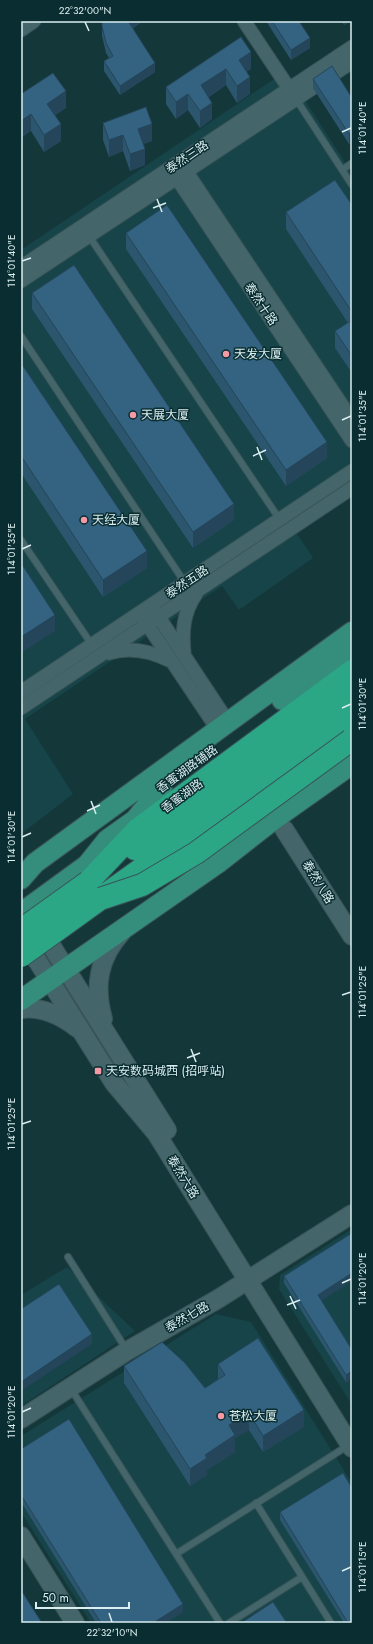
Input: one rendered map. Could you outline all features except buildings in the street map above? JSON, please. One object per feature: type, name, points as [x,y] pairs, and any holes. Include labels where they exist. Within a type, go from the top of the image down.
[{"type":"highway","name":"香蜜湖路","points":[[21,956],[94,891],[138,829],[318,697],[352,670]]},
{"type":"highway","points":[[94,891],[352,696]]},
{"type":"highway","points":[[94,891],[352,718]]},
{"type":"highway","name":"香蜜湖路","points":[[21,930],[94,891],[142,885],[196,854],[351,739]]},
{"type":"main road","points":[[21,879],[35,863],[352,632]]},
{"type":"main road","name":"香蜜湖路辅路","points":[[21,887],[42,874],[352,650]]},
{"type":"main road","points":[[21,1000],[218,863],[273,820],[352,764]]},
{"type":"main road","points":[[218,863],[265,842],[352,781]]},
{"type":"main road","points":[[24,905],[87,865],[107,840],[135,820],[162,787]]},
{"type":"street","points":[[21,30],[34,21]]},
{"type":"street","points":[[244,21],[292,94]]},
{"type":"street","name":"泰然三路","points":[[21,267],[178,170],[292,94],[352,47]]},
{"type":"street","name":"泰然三路","points":[[292,94],[352,62]]},
{"type":"street","name":"泰然三路","points":[[21,280],[89,236],[178,170]]},
{"type":"street","name":"泰然十路","points":[[178,170],[352,420]]},
{"type":"street","name":"泰然十路","points":[[178,170],[352,441]]},
{"type":"street","name":"泰然五路","points":[[21,692],[352,471]]},
{"type":"street","name":"泰然五路","points":[[21,708],[352,488]]},
{"type":"street","points":[[184,655],[183,625],[190,602],[199,590]]},
{"type":"street","points":[[151,606],[184,655],[223,726]]},
{"type":"street","points":[[139,613],[172,661],[223,726]]},
{"type":"street","points":[[98,657],[114,651],[136,649],[160,655],[172,661]]},
{"type":"street","name":"泰然八路","points":[[284,829],[352,936]]},
{"type":"street","name":"泰然六路","points":[[24,905],[111,1040],[351,1441]]},
{"type":"street","name":"泰然六路","points":[[24,905],[21,924],[23,938],[114,1083],[153,1129],[252,1277]]},
{"type":"street","name":"泰然六路","points":[[111,1040],[98,1002],[98,982],[101,965],[113,942],[130,923]]},
{"type":"street","points":[[21,1009],[41,1010],[68,1020],[80,1030]]},
{"type":"street","name":"泰然七路","points":[[21,1419],[127,1351],[218,1299],[352,1214]]},
{"type":"street","points":[[21,1536],[75,1623]]},
{"type":"street","points":[[21,1557],[62,1623]]},
{"type":"lane","points":[[292,94],[352,185]]},
{"type":"lane","points":[[342,170],[352,163]]},
{"type":"lane","points":[[89,236],[280,520]]},
{"type":"lane","points":[[21,336],[185,583]]},
{"type":"lane","points":[[21,540],[92,645]]},
{"type":"lane","points":[[68,1257],[127,1351]]},
{"type":"lane","points":[[70,1387],[220,1623]]},
{"type":"lane","points":[[176,1554],[351,1441]]},
{"type":"lane","points":[[256,1503],[331,1623]]},
{"type":"lane","points":[[229,1623],[302,1577]]},
{"type":"shaded area","points":[[286,71],[352,173],[352,496],[297,534],[313,558],[239,610],[222,586],[25,719],[73,794],[21,834],[21,250]]},
{"type":"shaded area","points":[[352,1229],[352,1405],[279,1289],[280,1275]]},
{"type":"shaded area","points":[[67,1267],[135,1331],[21,1406],[21,1295]]},
{"type":"shaded area","points":[[216,1314],[251,1322],[352,1483],[352,1623],[91,1623],[21,1512],[21,1436]]},
{"type":"place","name":"天发大厦","points":[[226,354]]},
{"type":"place","name":"天展大厦","points":[[133,415]]},
{"type":"place","name":"天经大厦","points":[[84,520]]},
{"type":"place","name":"天安数码城西 (招呼站)","points":[[98,1071]]},
{"type":"place","name":"苍松大厦","points":[[221,1416]]}]
